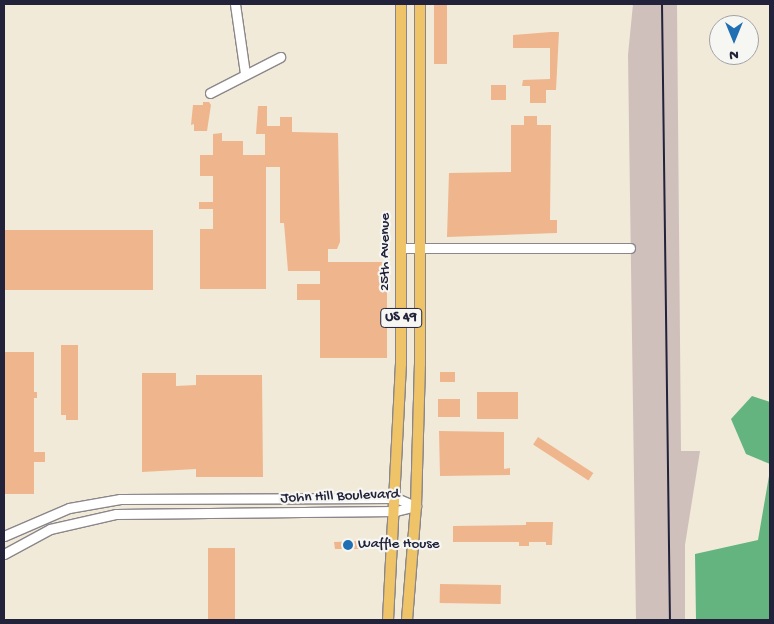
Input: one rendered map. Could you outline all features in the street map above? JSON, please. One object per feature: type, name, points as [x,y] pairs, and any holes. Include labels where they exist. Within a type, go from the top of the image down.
[{"type":"main road","name":"25th Avenue","points":[[388,620],[396,511],[401,364],[401,4]]},
{"type":"main road","name":"US 49","points":[[407,620],[416,506],[420,364],[420,4]]},
{"type":"main road","points":[[401,364],[420,364]]},
{"type":"street","points":[[235,4],[245,73]]},
{"type":"street","points":[[210,93],[245,73],[280,57]]},
{"type":"street","points":[[401,248],[630,248]]},
{"type":"street","name":"John Hill Boulevard","points":[[4,536],[44,516],[105,501],[396,498],[416,506]]},
{"type":"street","name":"John Hill Boulevard","points":[[4,554],[50,529],[116,514],[396,511],[416,506]]},
{"type":"shaded area","points":[[633,4],[677,4],[681,451],[700,451],[685,545],[685,620],[636,620],[628,55]]},
{"type":"green space","points":[[752,396],[770,402],[770,464],[746,454],[731,419]]},
{"type":"green space","points":[[770,470],[770,620],[696,620],[695,554],[758,540]]},
{"type":"building","points":[[434,4],[447,4],[447,64],[434,64]]},
{"type":"building","points":[[559,32],[556,90],[546,90],[546,103],[530,103],[530,86],[522,86],[523,80],[550,79],[550,48],[513,48],[513,35]]},
{"type":"building","points":[[491,85],[506,85],[506,100],[491,100]]},
{"type":"building","points":[[203,102],[209,102],[211,105],[207,131],[194,131],[194,124],[191,125],[193,105],[203,105]]},
{"type":"building","points":[[258,106],[267,106],[267,126],[280,126],[280,117],[292,117],[292,132],[338,133],[340,242],[337,249],[328,249],[328,262],[387,262],[387,358],[320,358],[320,300],[297,300],[297,284],[320,284],[320,271],[288,271],[284,223],[280,223],[280,167],[266,167],[266,289],[200,289],[200,229],[213,229],[213,209],[199,209],[199,202],[213,202],[213,176],[200,176],[200,155],[213,155],[213,134],[222,133],[222,141],[243,141],[243,155],[265,155],[265,134],[256,134]]},
{"type":"building","points":[[524,116],[537,116],[537,125],[551,125],[550,220],[557,220],[557,233],[447,237],[449,173],[511,172],[511,125],[524,125]]},
{"type":"building","points":[[4,230],[153,230],[153,290],[4,290]]},
{"type":"building","points":[[61,345],[78,345],[78,420],[66,420],[66,415],[61,415]]},
{"type":"building","points":[[4,352],[34,352],[34,392],[37,392],[37,398],[34,398],[34,452],[45,452],[45,462],[34,462],[34,494],[4,494]]},
{"type":"building","points":[[440,372],[455,372],[455,382],[440,382]]},
{"type":"building","points":[[142,373],[176,373],[176,386],[196,385],[196,375],[262,375],[263,477],[196,477],[196,469],[142,472]]},
{"type":"building","points":[[477,392],[518,392],[518,419],[477,419]]},
{"type":"building","points":[[438,399],[460,399],[460,417],[438,417]]},
{"type":"building","points":[[439,431],[504,432],[504,469],[510,468],[510,475],[440,476]]},
{"type":"building","points":[[538,437],[593,473],[588,480],[533,445]]},
{"type":"building","points":[[526,522],[553,522],[552,545],[546,545],[546,542],[529,542],[529,546],[519,546],[519,542],[453,542],[453,526],[526,525]]},
{"type":"building","name":"Waffle House","points":[[362,541],[362,549],[335,549],[334,542]]},
{"type":"building","points":[[208,548],[235,548],[235,620],[208,620]]},
{"type":"building","points":[[440,584],[501,585],[501,604],[440,603]]},
{"type":"railway","points":[[662,4],[670,620]]},
{"type":"place","name":"Waffle House","points":[[348,545]]}]
